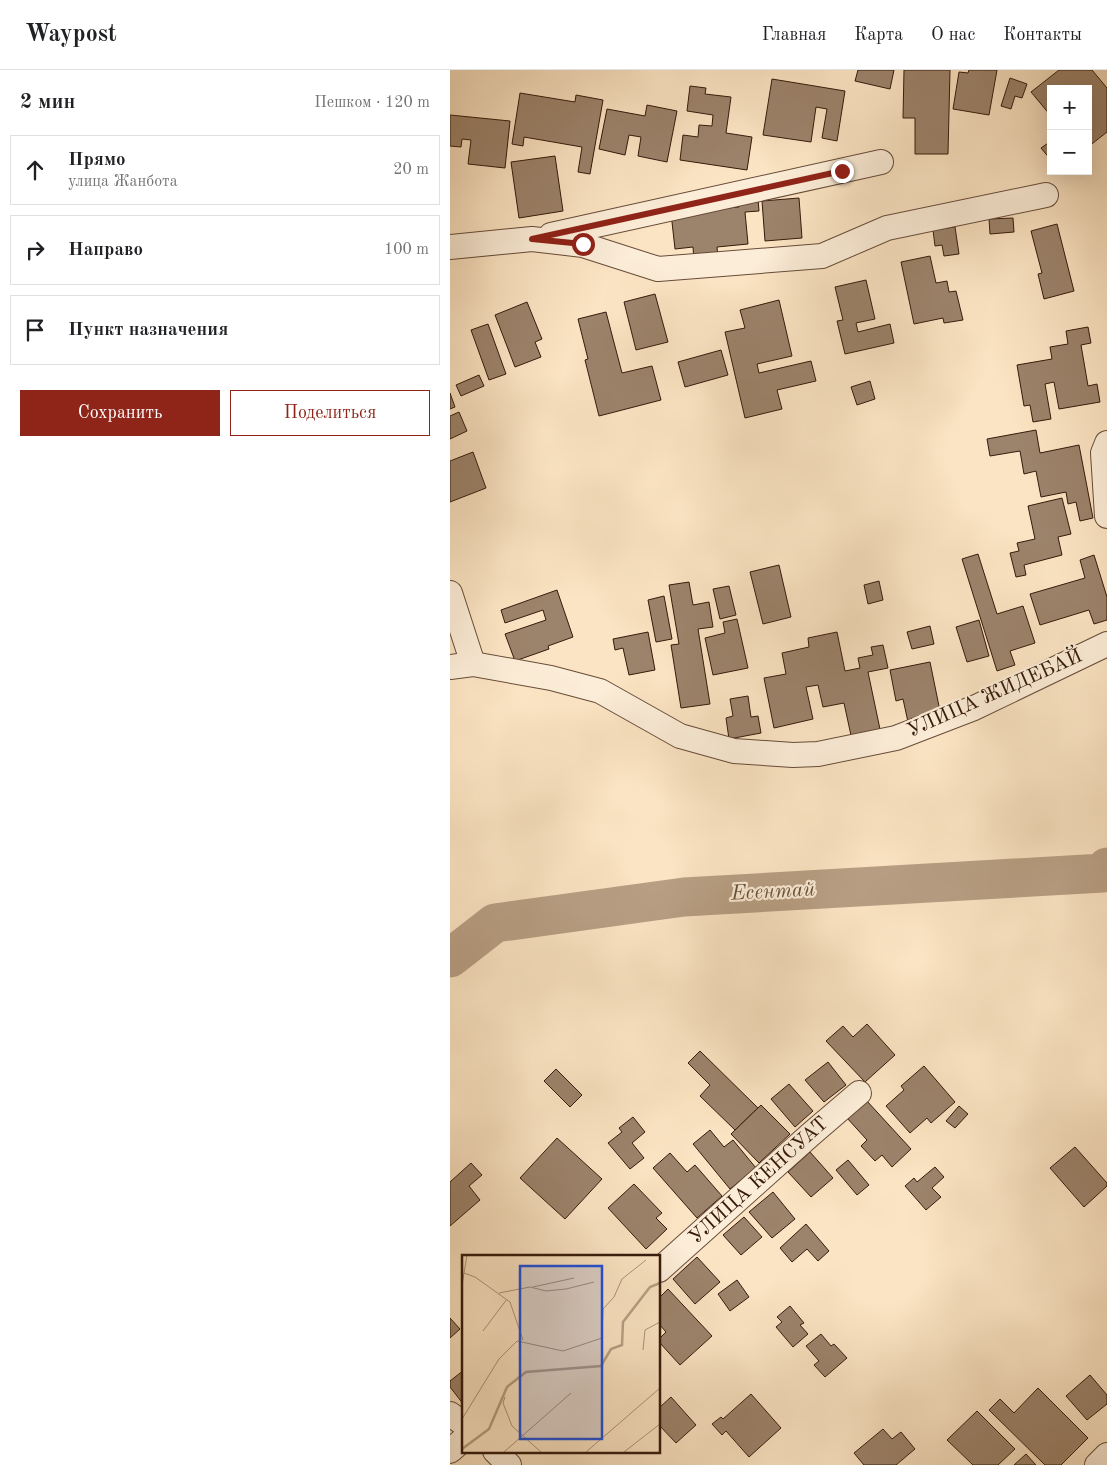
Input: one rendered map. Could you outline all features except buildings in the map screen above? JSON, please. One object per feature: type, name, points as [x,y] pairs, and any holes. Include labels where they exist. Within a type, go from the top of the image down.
[{"type":"street","points":[[450,247],[532,239],[881,162]]},
{"type":"street","points":[[532,239],[583,244],[658,269],[822,256],[887,228],[1046,195]]},
{"type":"street","points":[[1107,442],[1102,453],[1107,516]]},
{"type":"street","points":[[450,593],[462,665]]},
{"type":"street","name":"УЛИЦА ЖИДЕБАЙ","points":[[462,665],[551,678],[600,691],[680,736],[734,751],[793,755],[818,754],[896,738],[974,708],[1107,644]]},
{"type":"street","name":"УЛИЦА КЕНСУАТ","points":[[660,1269],[859,1093]]},
{"type":"street","points":[[450,1414],[462,1423]]},
{"type":"street","points":[[450,1451],[462,1441]]},
{"type":"street","points":[[496,1452],[509,1465]]},
{"type":"street","points":[[1098,1465],[1107,1455]]},
{"type":"waterway","name":"Есентай","points":[[450,958],[495,923],[684,897],[1103,873],[1107,867]]},
{"type":"route","points":[[583,244],[532,239],[842,171]]}]
